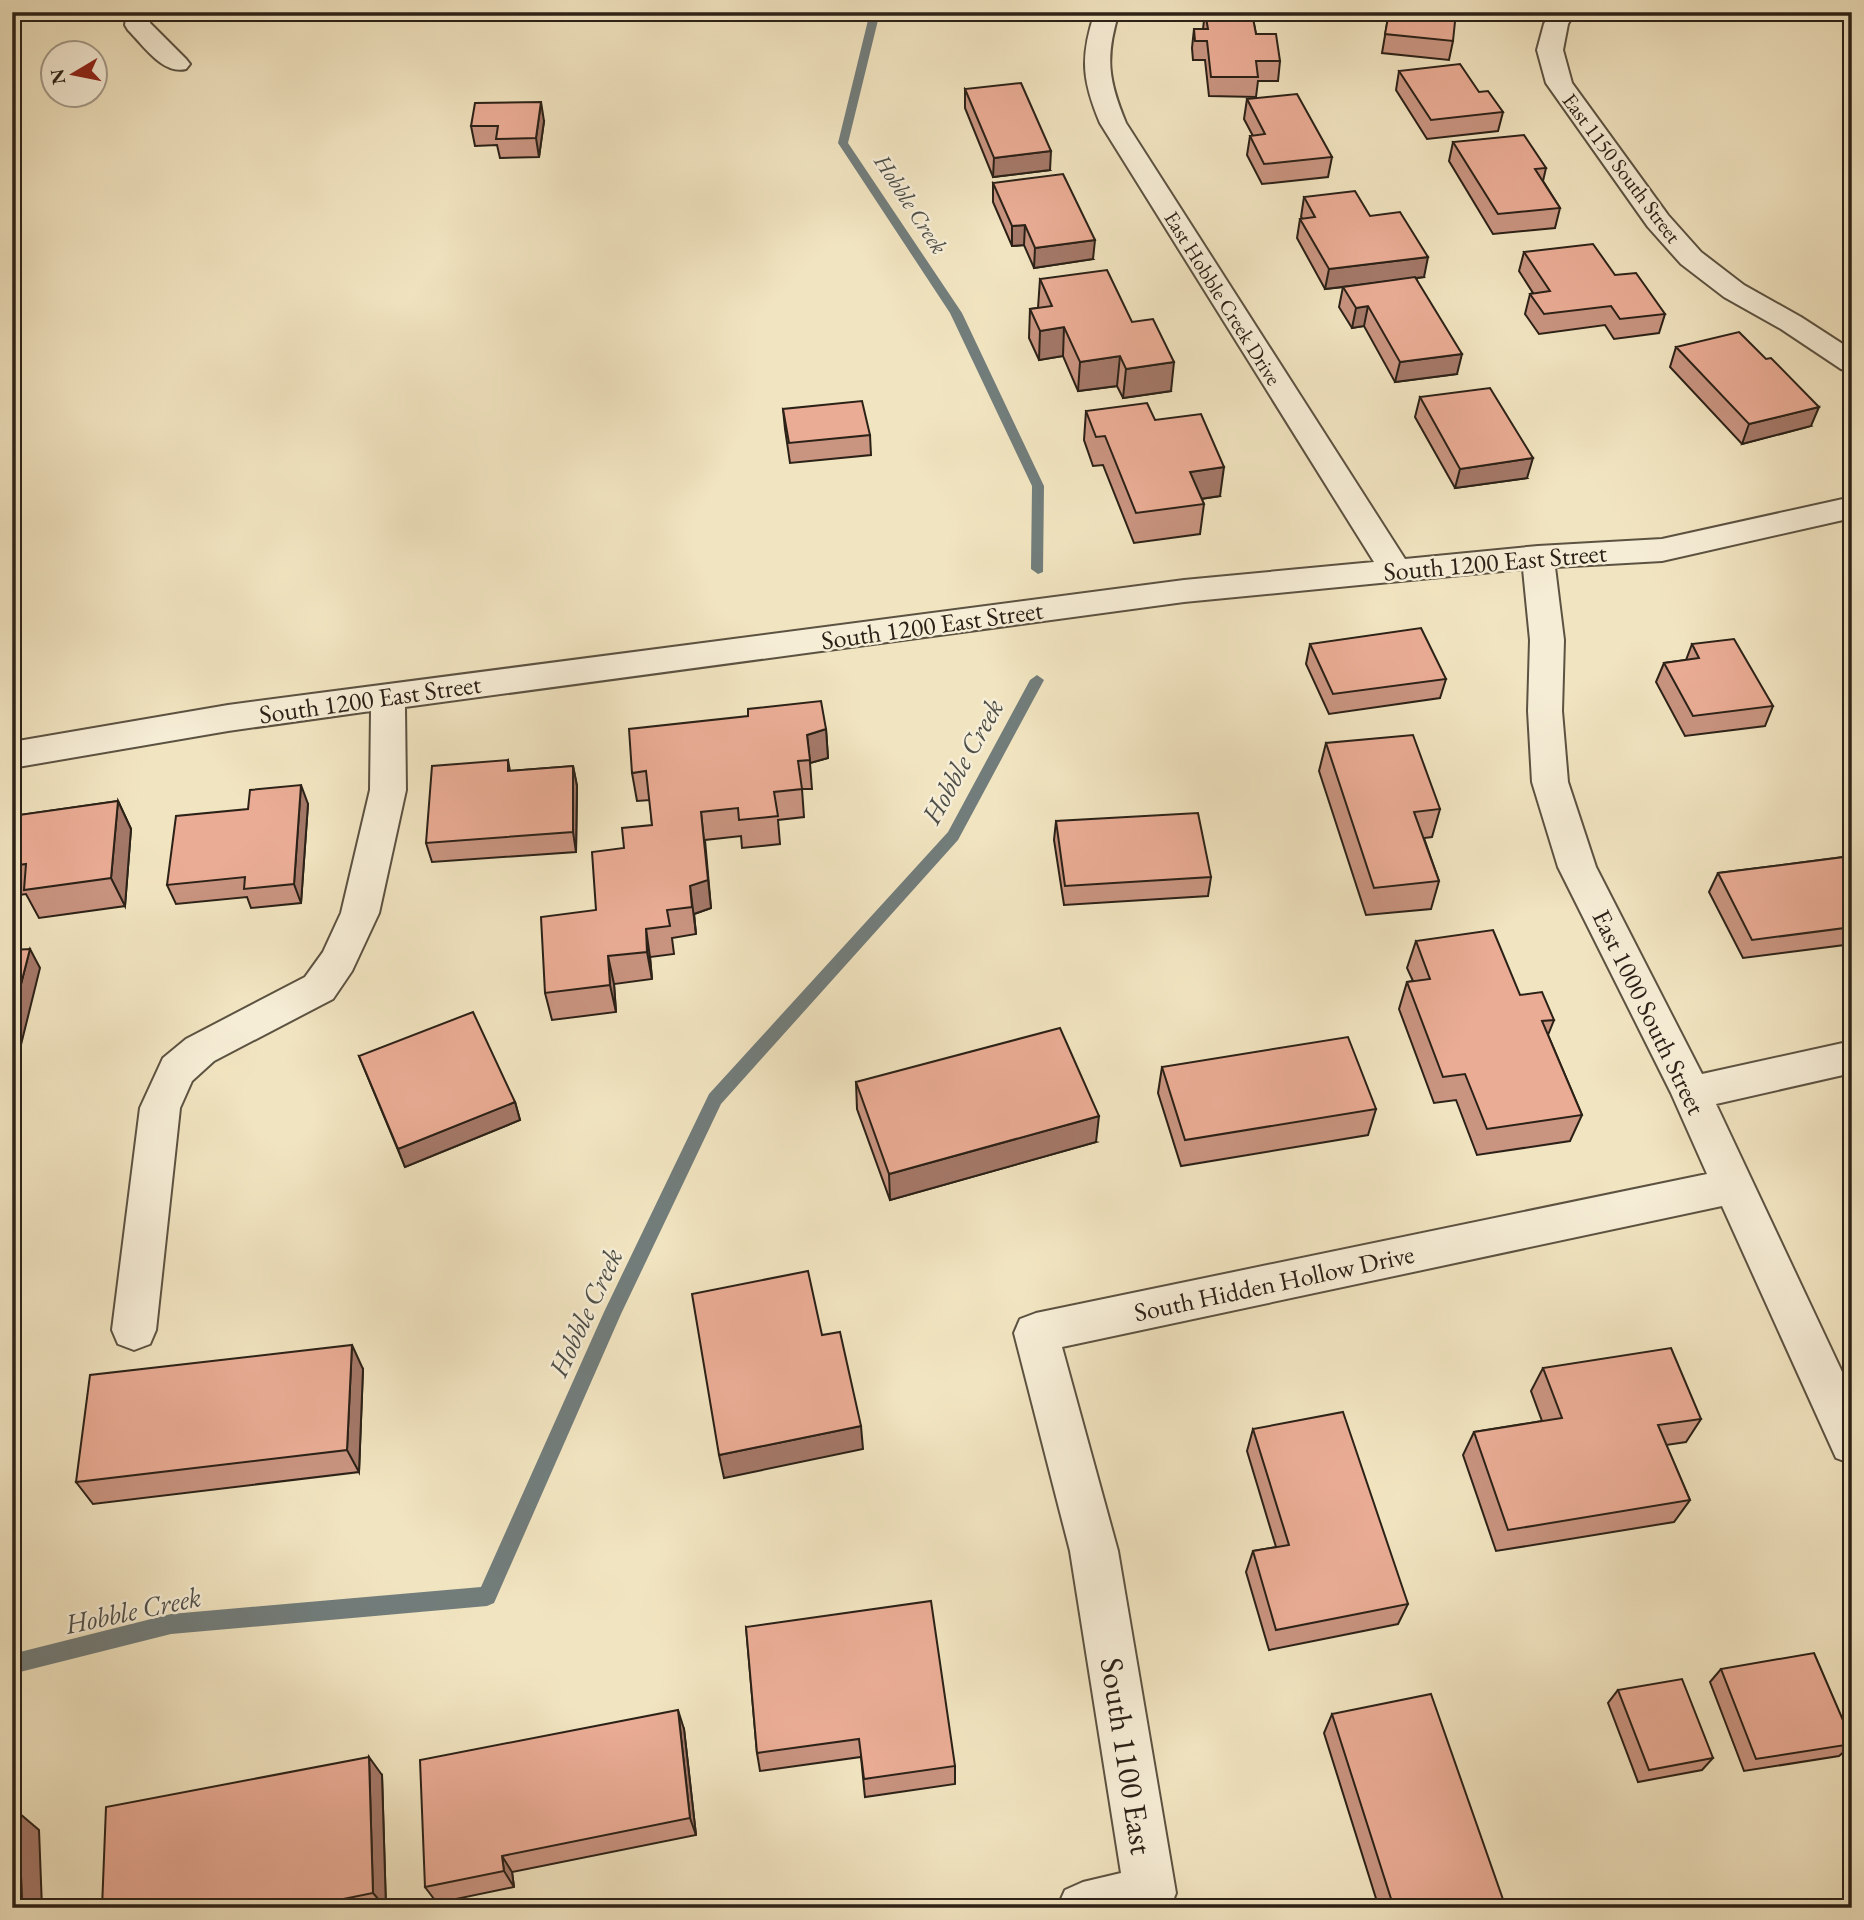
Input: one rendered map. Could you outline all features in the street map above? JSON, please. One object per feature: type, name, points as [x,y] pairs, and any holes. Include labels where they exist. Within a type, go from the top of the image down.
[{"type":"street","points":[[139,12],[137,25],[177,64]]},
{"type":"street","name":"East Hobble Creek Drive","points":[[1107,12],[1096,43],[1095,59],[1099,90],[1113,123],[1396,570]]},
{"type":"street","name":"East 1150 South Street","points":[[1563,12],[1556,24],[1550,50],[1559,82],[1658,221],[1691,258],[1734,291],[1791,323],[1852,363]]},
{"type":"street","name":"South 1200 East Street","points":[[12,755],[228,718],[1184,591],[1538,557],[1662,550],[1852,507]]},
{"type":"street","name":"East 1000 South Street","points":[[1538,557],[1547,640],[1545,711],[1550,782],[1577,867],[1690,1093],[1852,1443]]},
{"type":"street","points":[[134,1330],[160,1108],[167,1088],[177,1070],[200,1050],[319,988],[338,960],[360,914],[388,790],[388,696]]},
{"type":"street","points":[[1690,1093],[1852,1057]]},
{"type":"street","name":"South Hidden Hollow Drive","points":[[1094,1551],[1036,1333],[1734,1186]]},
{"type":"street","name":"South 1100 East","points":[[1083,1908],[1150,1893],[1094,1551]]},
{"type":"building","points":[[1205,12],[1252,13],[1256,34],[1276,34],[1280,61],[1256,61],[1258,77],[1211,77],[1207,41],[1195,41],[1194,29],[1208,29]]},
{"type":"building","points":[[1389,12],[1456,12],[1453,41],[1385,34]]},
{"type":"building","points":[[1460,64],[1479,92],[1488,91],[1503,112],[1431,120],[1399,71]]},
{"type":"building","points":[[1021,83],[1051,151],[994,158],[965,89]]},
{"type":"building","points":[[1297,94],[1332,157],[1264,164],[1250,136],[1265,134],[1247,99]]},
{"type":"building","points":[[541,102],[536,138],[496,139],[498,126],[471,126],[475,103]]},
{"type":"building","points":[[1524,135],[1546,168],[1535,169],[1560,208],[1498,214],[1453,142]]},
{"type":"building","points":[[1063,174],[1095,240],[1035,248],[1025,225],[1012,226],[993,183]]},
{"type":"building","points":[[1355,191],[1370,216],[1400,212],[1428,257],[1329,269],[1300,219],[1315,217],[1304,197]]},
{"type":"building","points":[[1593,244],[1615,275],[1636,273],[1665,314],[1620,319],[1611,306],[1544,314],[1530,294],[1550,291],[1524,252]]},
{"type":"building","points":[[1107,270],[1132,322],[1153,319],[1174,362],[1126,369],[1120,356],[1080,362],[1064,327],[1040,331],[1030,309],[1052,306],[1040,279]]},
{"type":"building","points":[[1415,277],[1462,354],[1400,362],[1368,306],[1356,308],[1343,287]]},
{"type":"building","points":[[1739,332],[1766,359],[1771,358],[1819,407],[1749,424],[1676,347]]},
{"type":"building","points":[[1490,388],[1533,458],[1460,469],[1420,397]]},
{"type":"building","points":[[862,401],[870,435],[789,443],[783,409]]},
{"type":"building","points":[[1147,403],[1155,420],[1201,414],[1224,467],[1190,472],[1204,504],[1136,513],[1105,436],[1096,437],[1086,411]]},
{"type":"building","points":[[1421,628],[1446,679],[1333,694],[1310,644]]},
{"type":"building","points":[[1734,639],[1773,706],[1693,716],[1664,663],[1699,658],[1692,644]]},
{"type":"building","points":[[821,701],[826,729],[807,735],[810,760],[798,761],[802,789],[774,792],[778,816],[739,820],[738,808],[701,812],[708,880],[690,886],[692,907],[667,910],[670,926],[646,929],[647,952],[608,956],[610,985],[545,993],[541,917],[596,910],[592,852],[624,848],[622,828],[652,825],[646,771],[632,773],[629,729],[748,716],[748,709]]},
{"type":"building","points":[[1413,735],[1440,809],[1414,812],[1439,881],[1374,888],[1326,743]]},
{"type":"building","points":[[508,760],[508,771],[573,766],[573,832],[426,843],[432,766]]},
{"type":"building","points":[[301,785],[294,884],[244,889],[245,877],[167,885],[176,816],[248,809],[250,790]]},
{"type":"building","points":[[118,801],[111,878],[24,890],[26,864],[12,866],[12,816]]},
{"type":"building","points":[[1198,813],[1211,877],[1065,886],[1056,821]]},
{"type":"building","points":[[1852,856],[1852,927],[1752,940],[1718,873]]},
{"type":"building","points":[[1493,930],[1520,995],[1542,992],[1554,1020],[1542,1021],[1582,1115],[1487,1129],[1465,1074],[1443,1077],[1407,982],[1430,979],[1416,941]]},
{"type":"building","points":[[30,949],[12,1019],[12,950]]},
{"type":"building","points":[[473,1012],[515,1102],[398,1149],[359,1056]]},
{"type":"building","points":[[1060,1028],[1099,1116],[889,1174],[856,1082]]},
{"type":"building","points":[[1348,1037],[1376,1109],[1185,1140],[1162,1067]]},
{"type":"building","points":[[808,1271],[822,1335],[840,1332],[861,1426],[719,1455],[692,1294]]},
{"type":"building","points":[[352,1345],[347,1450],[76,1482],[90,1375]]},
{"type":"building","points":[[1671,1348],[1701,1419],[1658,1425],[1690,1500],[1508,1530],[1474,1432],[1562,1418],[1543,1368]]},
{"type":"building","points":[[1343,1412],[1408,1604],[1276,1630],[1253,1551],[1289,1545],[1253,1429]]},
{"type":"building","points":[[931,1601],[955,1766],[864,1779],[859,1739],[757,1753],[746,1627]]},
{"type":"building","points":[[1814,1653],[1852,1744],[1756,1759],[1721,1669]]},
{"type":"building","points":[[1682,1679],[1713,1758],[1649,1770],[1618,1690]]},
{"type":"building","points":[[1431,1694],[1506,1908],[1394,1908],[1332,1714]]},
{"type":"building","points":[[678,1710],[690,1818],[502,1856],[504,1871],[425,1887],[420,1760]]},
{"type":"building","points":[[369,1757],[373,1893],[299,1908],[102,1908],[106,1807]]},
{"type":"building","points":[[19,1813],[22,1908],[12,1908],[12,1814]]},
{"type":"waterway","name":"Hobble Creek","points":[[875,12],[843,143],[956,313],[1038,486],[1038,569]]},
{"type":"waterway","name":"Hobble Creek","points":[[12,1664],[171,1624],[487,1596],[613,1312],[715,1099],[953,836],[1037,680]]}]
